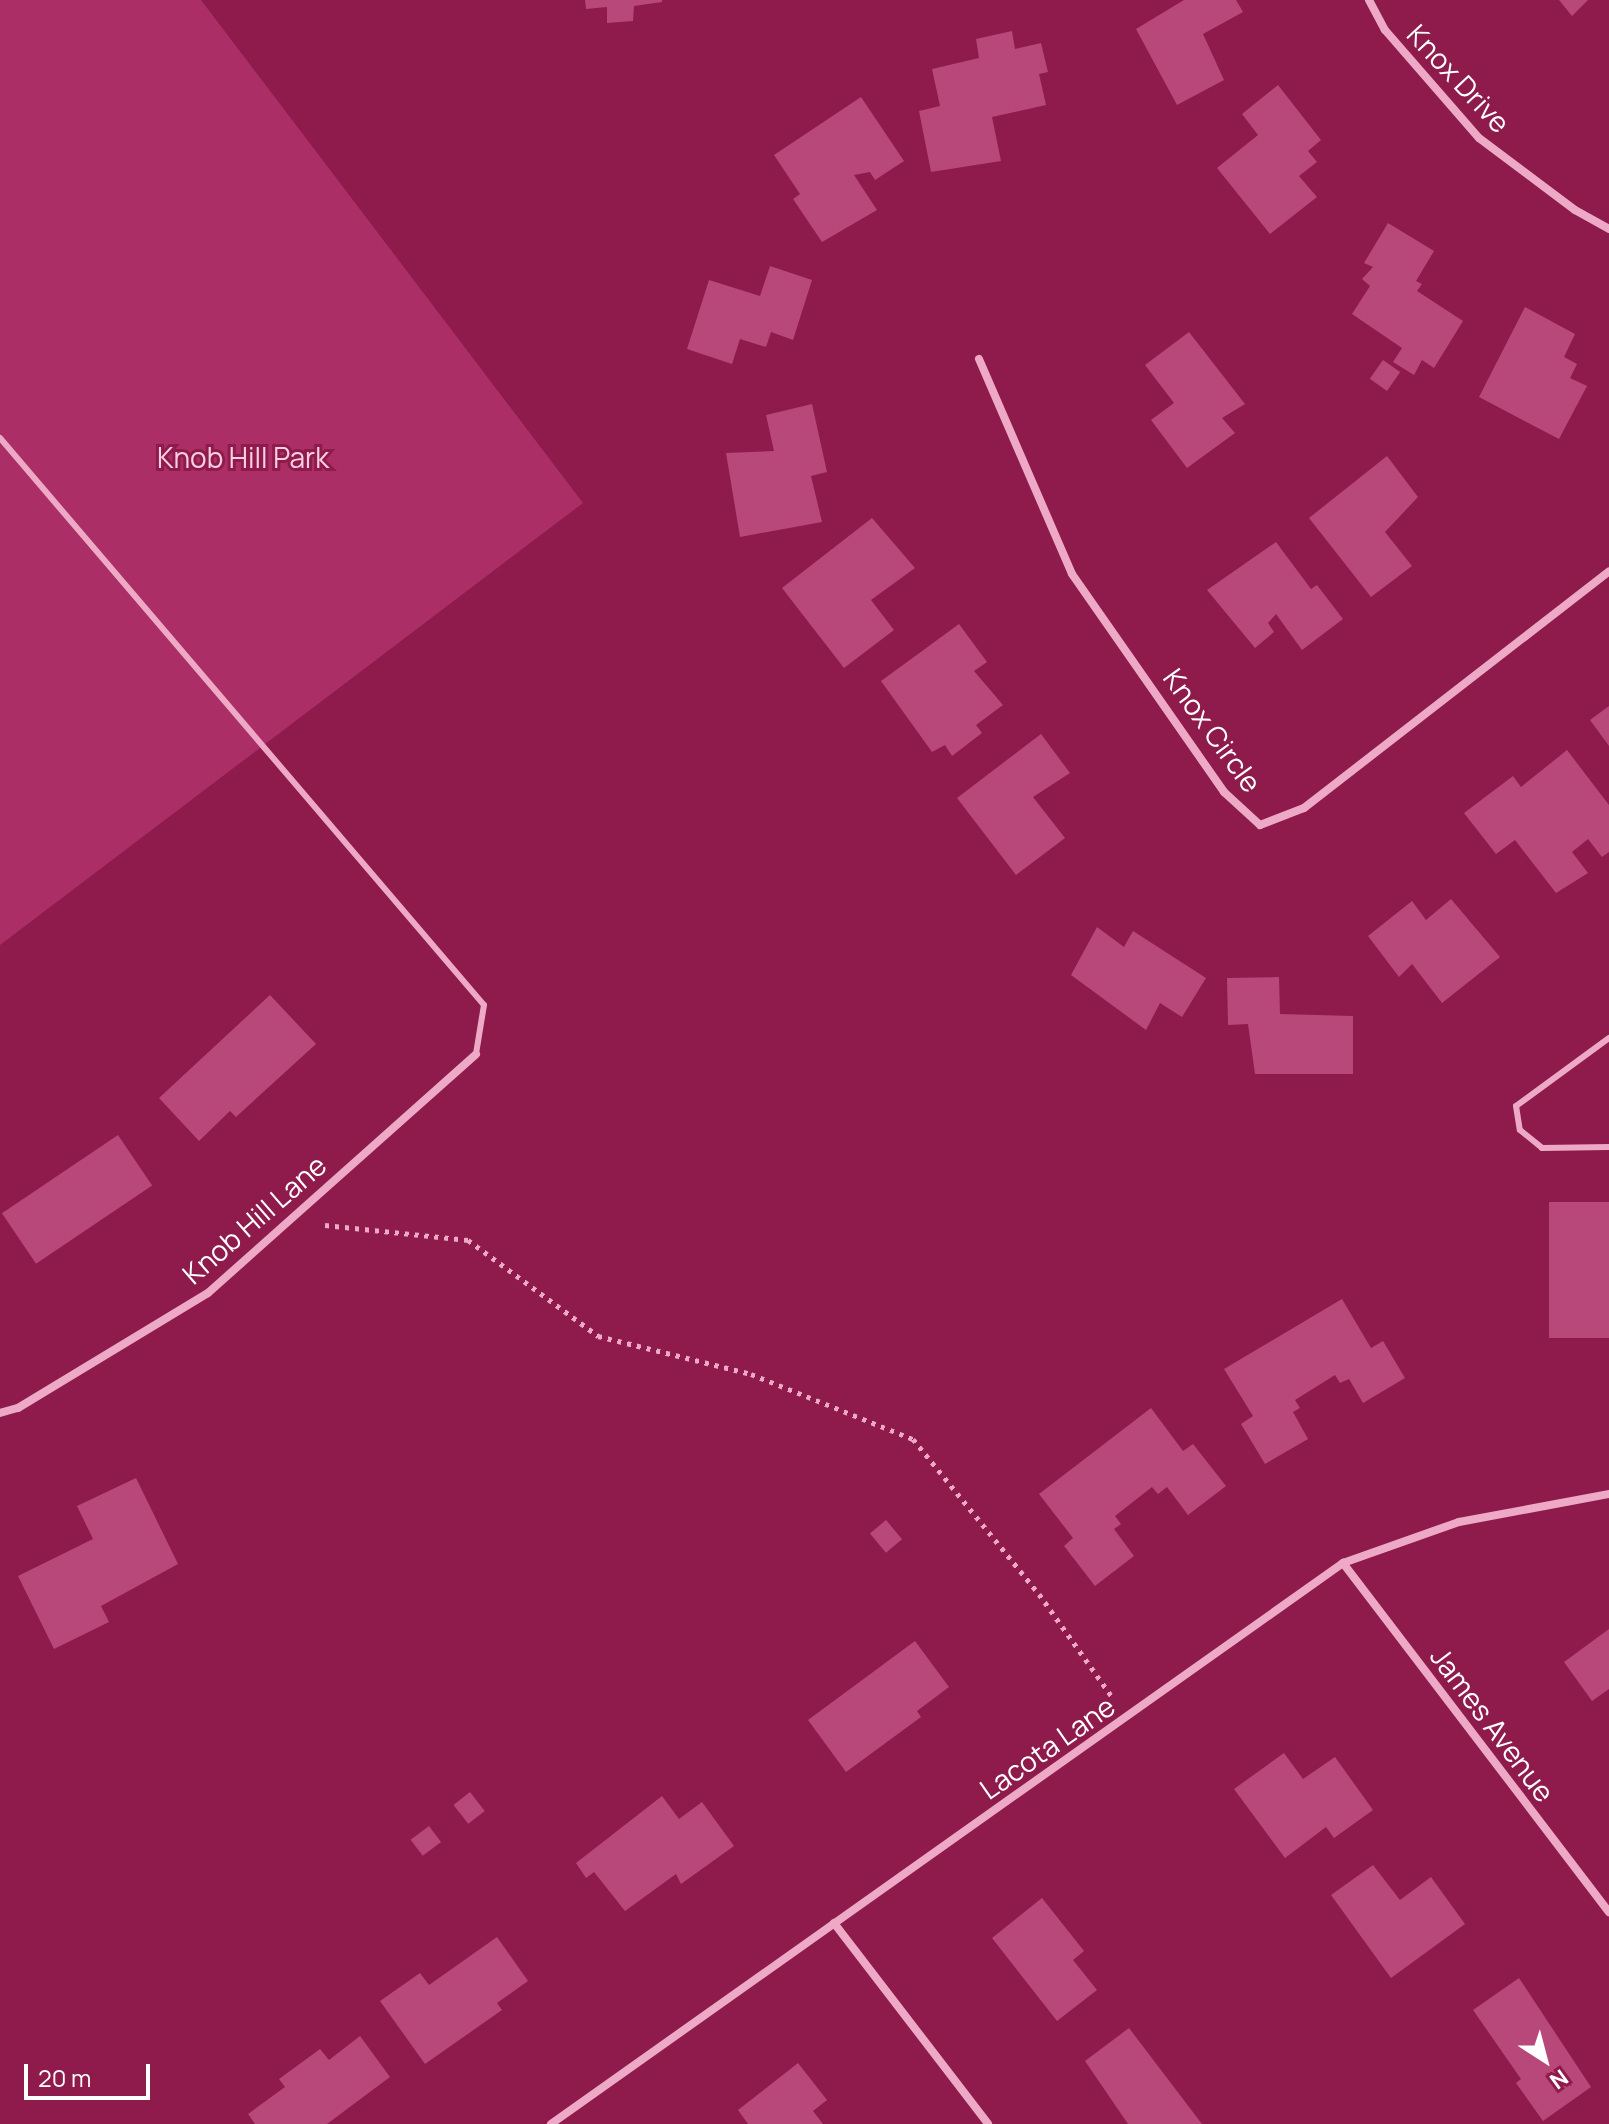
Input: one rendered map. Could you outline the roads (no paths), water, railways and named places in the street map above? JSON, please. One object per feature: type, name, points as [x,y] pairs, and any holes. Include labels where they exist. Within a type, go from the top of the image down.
[{"type":"street","name":"Knox Drive","points":[[1369,0],[1385,30],[1479,138],[1575,210],[1609,229]]},
{"type":"street","name":"Knox Circle","points":[[979,359],[1072,574],[1224,792],[1260,825],[1304,808],[1609,571]]},
{"type":"street","name":"Knob Hill Lane","points":[[0,1413],[18,1408],[208,1293],[476,1054]]},
{"type":"street","name":"Lacota Lane","points":[[551,2124],[1343,1563],[1459,1522],[1609,1494]]},
{"type":"street","name":"James Avenue","points":[[1343,1563],[1609,1912]]},
{"type":"street","points":[[834,1923],[988,2124]]},
{"type":"lane","points":[[0,438],[484,1005],[476,1054]]},
{"type":"lane","points":[[1609,1038],[1516,1106],[1520,1130],[1542,1148],[1609,1147]]},
{"type":"park label","name":"Knob Hill Park","points":[[243,457]]}]
